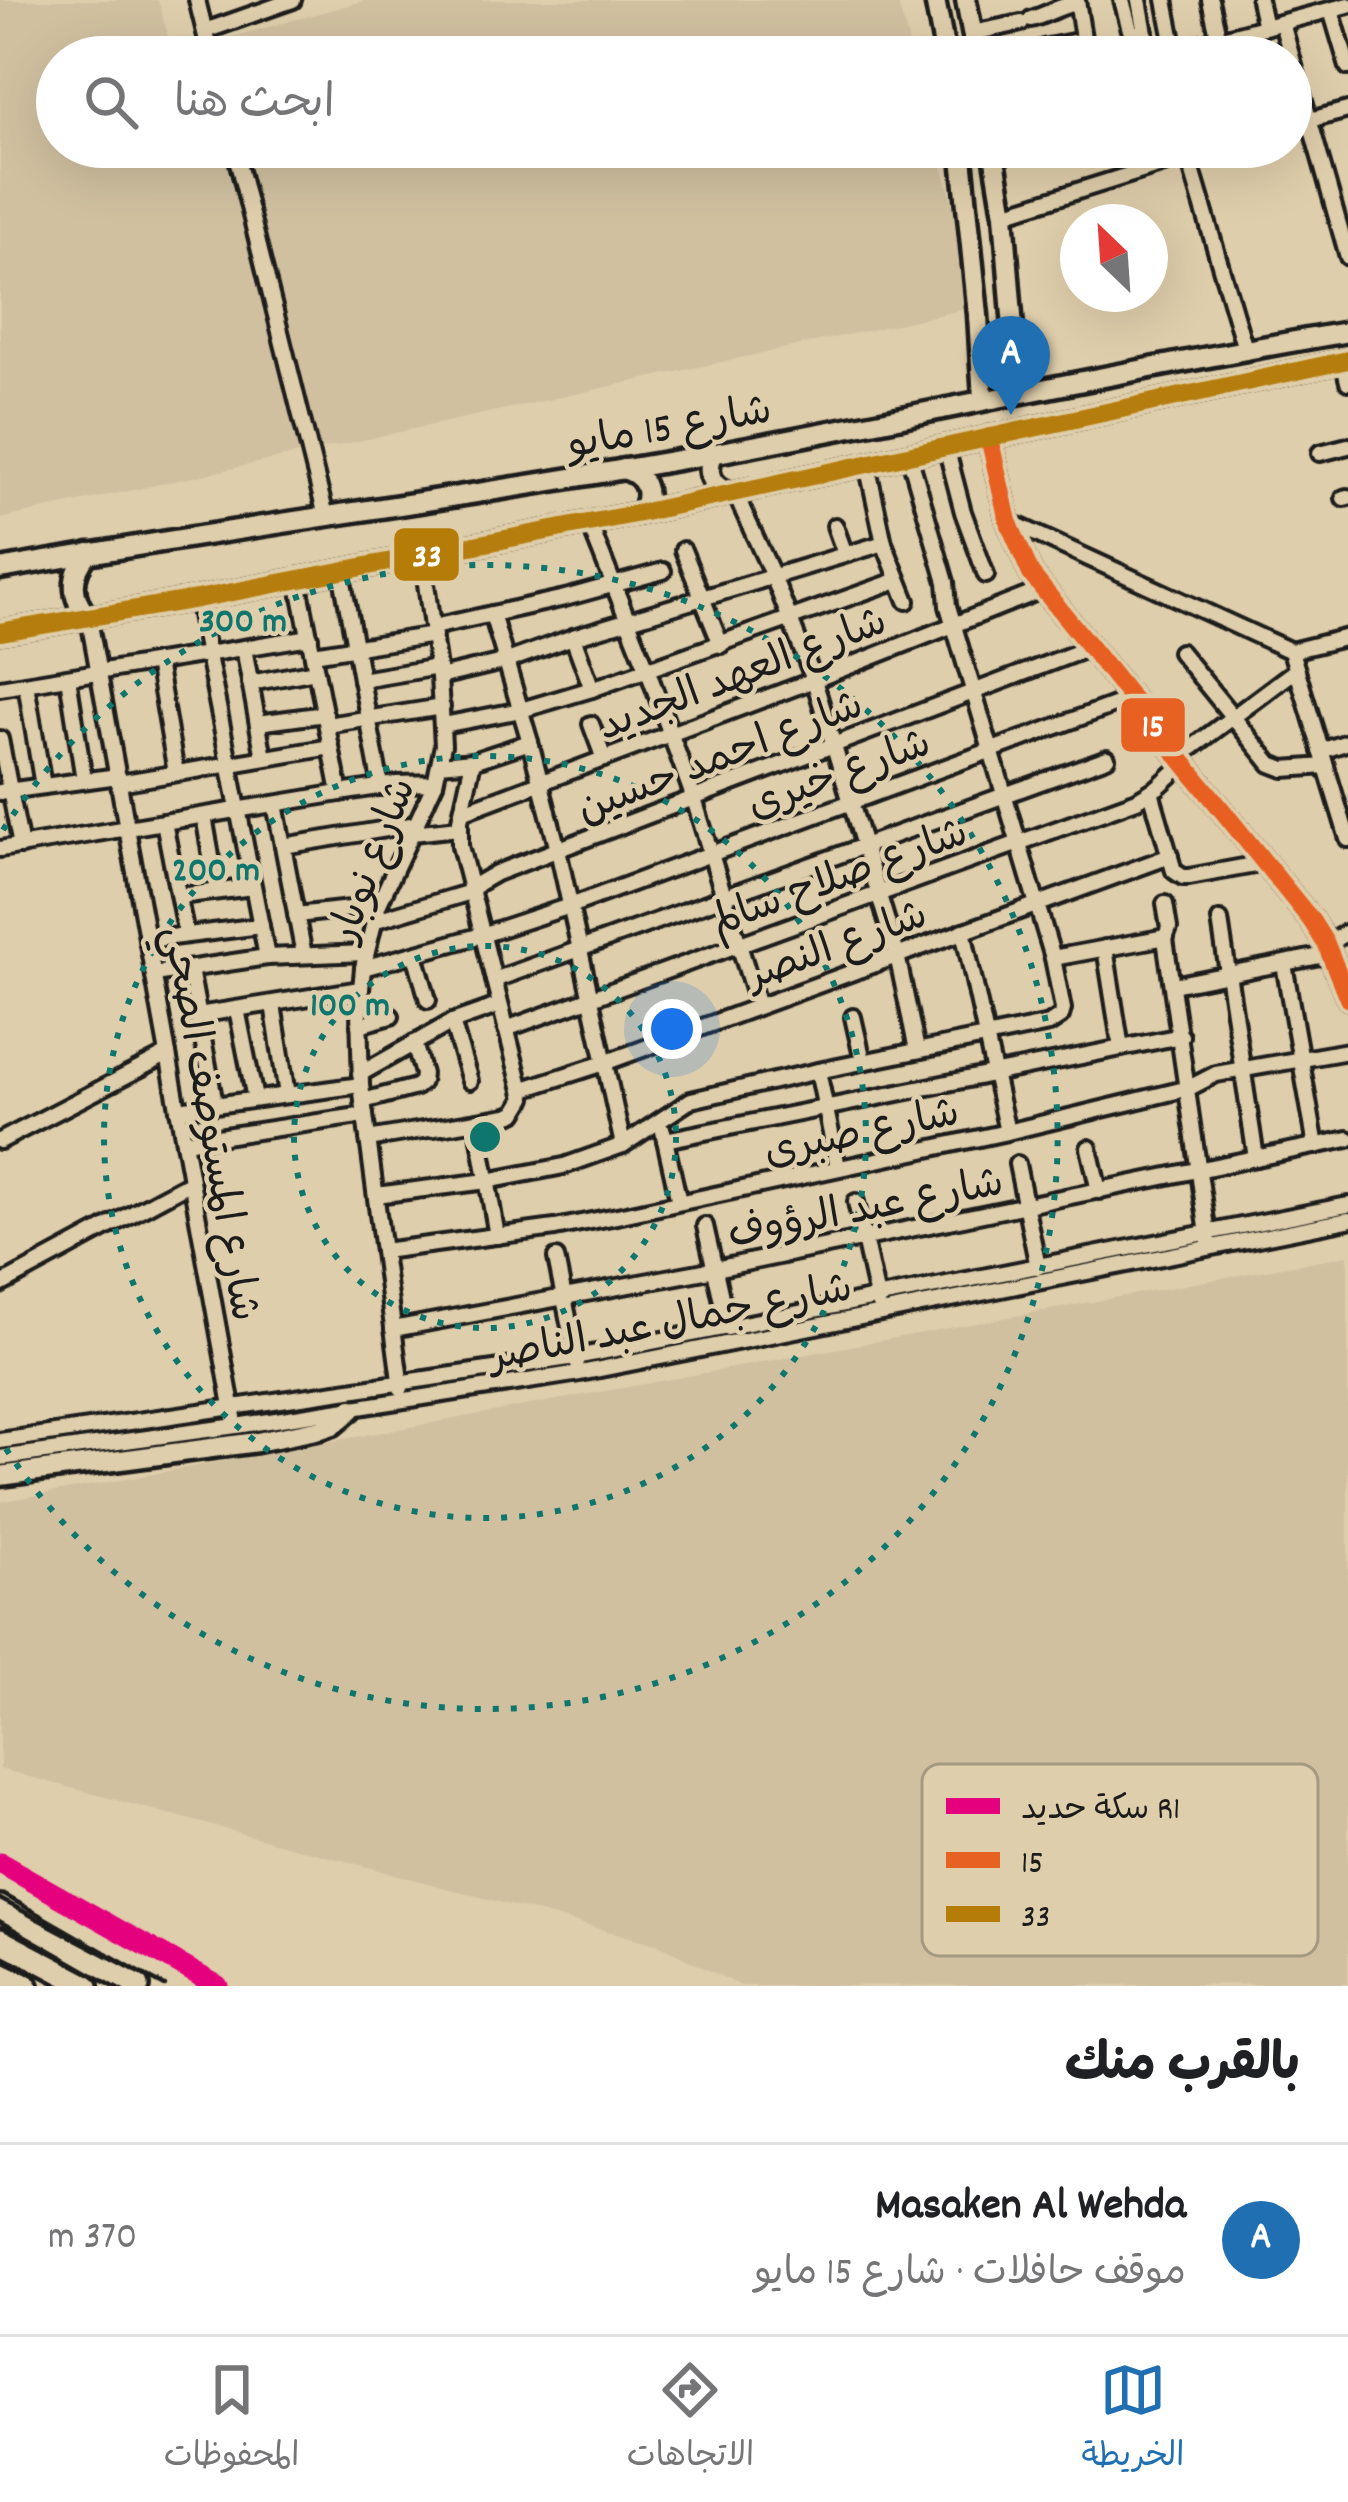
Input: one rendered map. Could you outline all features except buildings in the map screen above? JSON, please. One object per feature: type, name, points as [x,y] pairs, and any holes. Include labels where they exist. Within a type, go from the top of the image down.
[{"type":"main road","points":[[935,0],[942,36]]},
{"type":"main road","points":[[966,0],[972,36]]},
{"type":"main road","points":[[964,168],[982,399]]},
{"type":"main road","points":[[996,168],[1018,392]]},
{"type":"main road","name":"شارع 15 مايو","points":[[0,568],[623,469],[1348,332]]},
{"type":"main road","name":"شارع 15 مايو","points":[[0,632],[640,513],[1345,361]]},
{"type":"main road","points":[[988,437],[1008,521],[1042,590],[1311,920],[1348,998]]},
{"type":"main road","points":[[714,453],[709,471],[713,482],[735,493]]},
{"type":"main road","points":[[623,469],[636,473],[644,483],[647,495],[640,513]]},
{"type":"main road","points":[[89,553],[79,565],[74,587],[78,605],[89,619]]},
{"type":"main road","points":[[0,1477],[257,1442],[333,1425],[352,1409]]},
{"type":"main road","points":[[0,1907],[139,1986]]},
{"type":"main road","points":[[0,1940],[87,1986]]},
{"type":"main road","points":[[0,1972],[27,1986]]},
{"type":"street","points":[[197,0],[206,36]]},
{"type":"street","points":[[205,31],[293,0]]},
{"type":"street","points":[[1123,0],[1130,30],[1145,33]]},
{"type":"street","points":[[1139,0],[1146,36]]},
{"type":"street","points":[[1165,0],[1172,36]]},
{"type":"street","points":[[1210,0],[1218,36]]},
{"type":"street","points":[[1259,0],[1265,27]]},
{"type":"street","points":[[1301,0],[1305,17]]},
{"type":"street","points":[[972,33],[1050,14],[1058,6],[1077,1],[1082,36]]},
{"type":"street","points":[[1233,36],[1342,5],[1348,67]]},
{"type":"street","points":[[1282,23],[1286,36]]},
{"type":"street","points":[[1312,119],[1348,110]]},
{"type":"street","points":[[1312,126],[1343,222],[1348,257]]},
{"type":"street","points":[[239,168],[326,516]]},
{"type":"street","points":[[1004,214],[1150,168]]},
{"type":"street","points":[[1192,168],[1246,349]]},
{"type":"street","points":[[1345,361],[1348,382]]},
{"type":"street","points":[[1320,453],[1348,446]]},
{"type":"street","points":[[946,447],[986,575]]},
{"type":"street","points":[[376,1195],[564,1166],[623,1144],[691,1100],[1048,1024],[1061,1016],[1064,1009],[1054,958],[946,600],[946,582],[909,454]]},
{"type":"street","points":[[867,464],[884,543],[907,601]]},
{"type":"street","points":[[735,493],[814,680],[897,955],[917,1051]]},
{"type":"street","points":[[1008,521],[1291,651],[1348,637]]},
{"type":"street","points":[[589,523],[694,799],[758,1006]]},
{"type":"street","points":[[835,526],[845,554]]},
{"type":"street","points":[[362,680],[507,661],[884,543]]},
{"type":"street","points":[[683,550],[721,645]]},
{"type":"street","name":"شارع نوبار","points":[[403,1401],[362,1093],[359,1025],[364,961],[375,913],[440,764],[439,672],[422,555]]},
{"type":"street","points":[[341,571],[381,787]]},
{"type":"street","points":[[313,654],[433,631],[663,571]]},
{"type":"street","points":[[298,580],[340,793]]},
{"type":"street","points":[[443,725],[521,710],[592,689],[898,580]]},
{"type":"street","name":"شارع العهد الجديد","points":[[283,846],[460,820],[541,782],[1042,590]]},
{"type":"street","points":[[196,599],[267,957]]},
{"type":"street","points":[[492,614],[558,850],[623,1144]]},
{"type":"street","name":"شارع المستوصف الصحي","points":[[89,619],[236,1426]]},
{"type":"street","points":[[0,688],[310,637]]},
{"type":"street","points":[[573,637],[592,689]]},
{"type":"street","points":[[244,648],[264,758]]},
{"type":"street","name":"شارع احمد حسين","points":[[296,915],[375,913],[471,892],[496,873],[1089,648]]},
{"type":"street","points":[[1291,651],[1342,800],[1348,839]]},
{"type":"street","points":[[1180,652],[1275,767],[1324,758],[1348,742]]},
{"type":"street","points":[[157,662],[176,773]]},
{"type":"street","name":"شارع صلاح سالم","points":[[506,1029],[1151,792],[1233,717],[1296,670]]},
{"type":"street","points":[[250,682],[316,671]]},
{"type":"street","points":[[68,677],[84,780]]},
{"type":"street","points":[[26,684],[43,786]]},
{"type":"street","name":"شارع خيرى","points":[[154,974],[267,957],[364,961],[415,954],[570,905],[1130,699]]},
{"type":"street","points":[[258,723],[368,718],[442,707]]},
{"type":"street","points":[[591,724],[604,759]]},
{"type":"street","points":[[0,739],[5,791],[21,846]]},
{"type":"street","points":[[440,764],[473,761],[530,742]]},
{"type":"street","points":[[5,791],[176,773],[331,747]]},
{"type":"street","points":[[494,980],[1107,758]]},
{"type":"street","points":[[368,1139],[515,1113],[521,1106],[524,1089],[460,846],[460,820],[473,761]]},
{"type":"street","points":[[0,850],[340,793],[435,783]]},
{"type":"street","points":[[1151,792],[1178,875],[1265,863]]},
{"type":"street","points":[[275,804],[304,955]]},
{"type":"street","points":[[204,816],[217,891]]},
{"type":"street","points":[[164,822],[186,935]]},
{"type":"street","name":"شارع النصر","points":[[524,1089],[1170,856]]},
{"type":"street","points":[[179,896],[253,887]]},
{"type":"street","points":[[1165,904],[1209,1240]]},
{"type":"street","points":[[1220,920],[1256,1158]]},
{"type":"street","points":[[147,940],[261,926]]},
{"type":"street","points":[[963,931],[1007,1132]]},
{"type":"street","points":[[1173,985],[1284,964],[1328,949],[1348,932]]},
{"type":"street","points":[[1054,958],[1166,937]]},
{"type":"street","points":[[1106,948],[1121,1048]]},
{"type":"street","points":[[415,954],[428,1000]]},
{"type":"street","points":[[1284,964],[1316,1146]]},
{"type":"street","points":[[190,969],[215,1105]]},
{"type":"street","points":[[198,1015],[360,989]]},
{"type":"street","points":[[273,1004],[287,1095]]},
{"type":"street","points":[[184,1142],[362,1093],[414,1043],[452,1022],[500,1005]]},
{"type":"street","points":[[237,1009],[255,1099]]},
{"type":"street","points":[[359,1025],[391,1016]]},
{"type":"street","points":[[853,1017],[863,1061]]},
{"type":"street","points":[[452,1022],[470,1082]]},
{"type":"street","points":[[665,1139],[1180,1036]]},
{"type":"street","points":[[178,1109],[287,1095],[416,1087],[423,1074],[414,1043]]},
{"type":"street","name":"شارع صبرى","points":[[383,1251],[597,1220],[1007,1132],[1189,1088],[1206,1077],[1348,1052]]},
{"type":"street","points":[[0,1141],[168,1054]]},
{"type":"street","points":[[818,1071],[838,1167]]},
{"type":"street","points":[[661,1119],[679,1202]]},
{"type":"street","points":[[477,1121],[497,1236]]},
{"type":"street","name":"شارع عبد الرؤوف","points":[[393,1329],[715,1269],[1348,1139]]},
{"type":"street","points":[[1090,1148],[1099,1190]]},
{"type":"street","points":[[1017,1164],[1038,1267]]},
{"type":"street","points":[[0,1285],[191,1182]]},
{"type":"street","points":[[856,1202],[879,1306]]},
{"type":"street","name":"شارع جمال عبد الناصر","points":[[0,1458],[403,1401],[1209,1240],[1348,1205]]},
{"type":"street","name":"شارع جمال عبد الناصر","points":[[0,1442],[401,1384],[578,1365],[728,1328],[879,1306],[1038,1267],[1348,1220]]},
{"type":"street","points":[[705,1226],[728,1328]]},
{"type":"street","points":[[556,1258],[578,1365]]},
{"type":"shaded area","points":[[0,0],[158,0],[168,36],[36,36],[36,168],[943,168],[980,306],[0,519]]},
{"type":"shaded area","points":[[367,0],[897,0],[907,36],[235,36]]},
{"type":"shaded area","points":[[1348,1255],[1348,1984],[741,1986],[656,1944],[0,1769],[0,1502]]},
{"type":"railway","points":[[0,1863],[218,1986]]},
{"type":"railway","points":[[0,1899],[165,1986]]},
{"type":"rail line","name":"R1","points":[[0,1863],[218,1986]]},
{"type":"transit line","name":"33","points":[[0,632],[640,513],[1348,360]]},
{"type":"transit line","name":"15","points":[[989,437],[1008,521],[1031,574],[1311,920],[1348,998]]},
{"type":"place","name":"Masaken Al Wehda","points":[[1011,415]]}]
